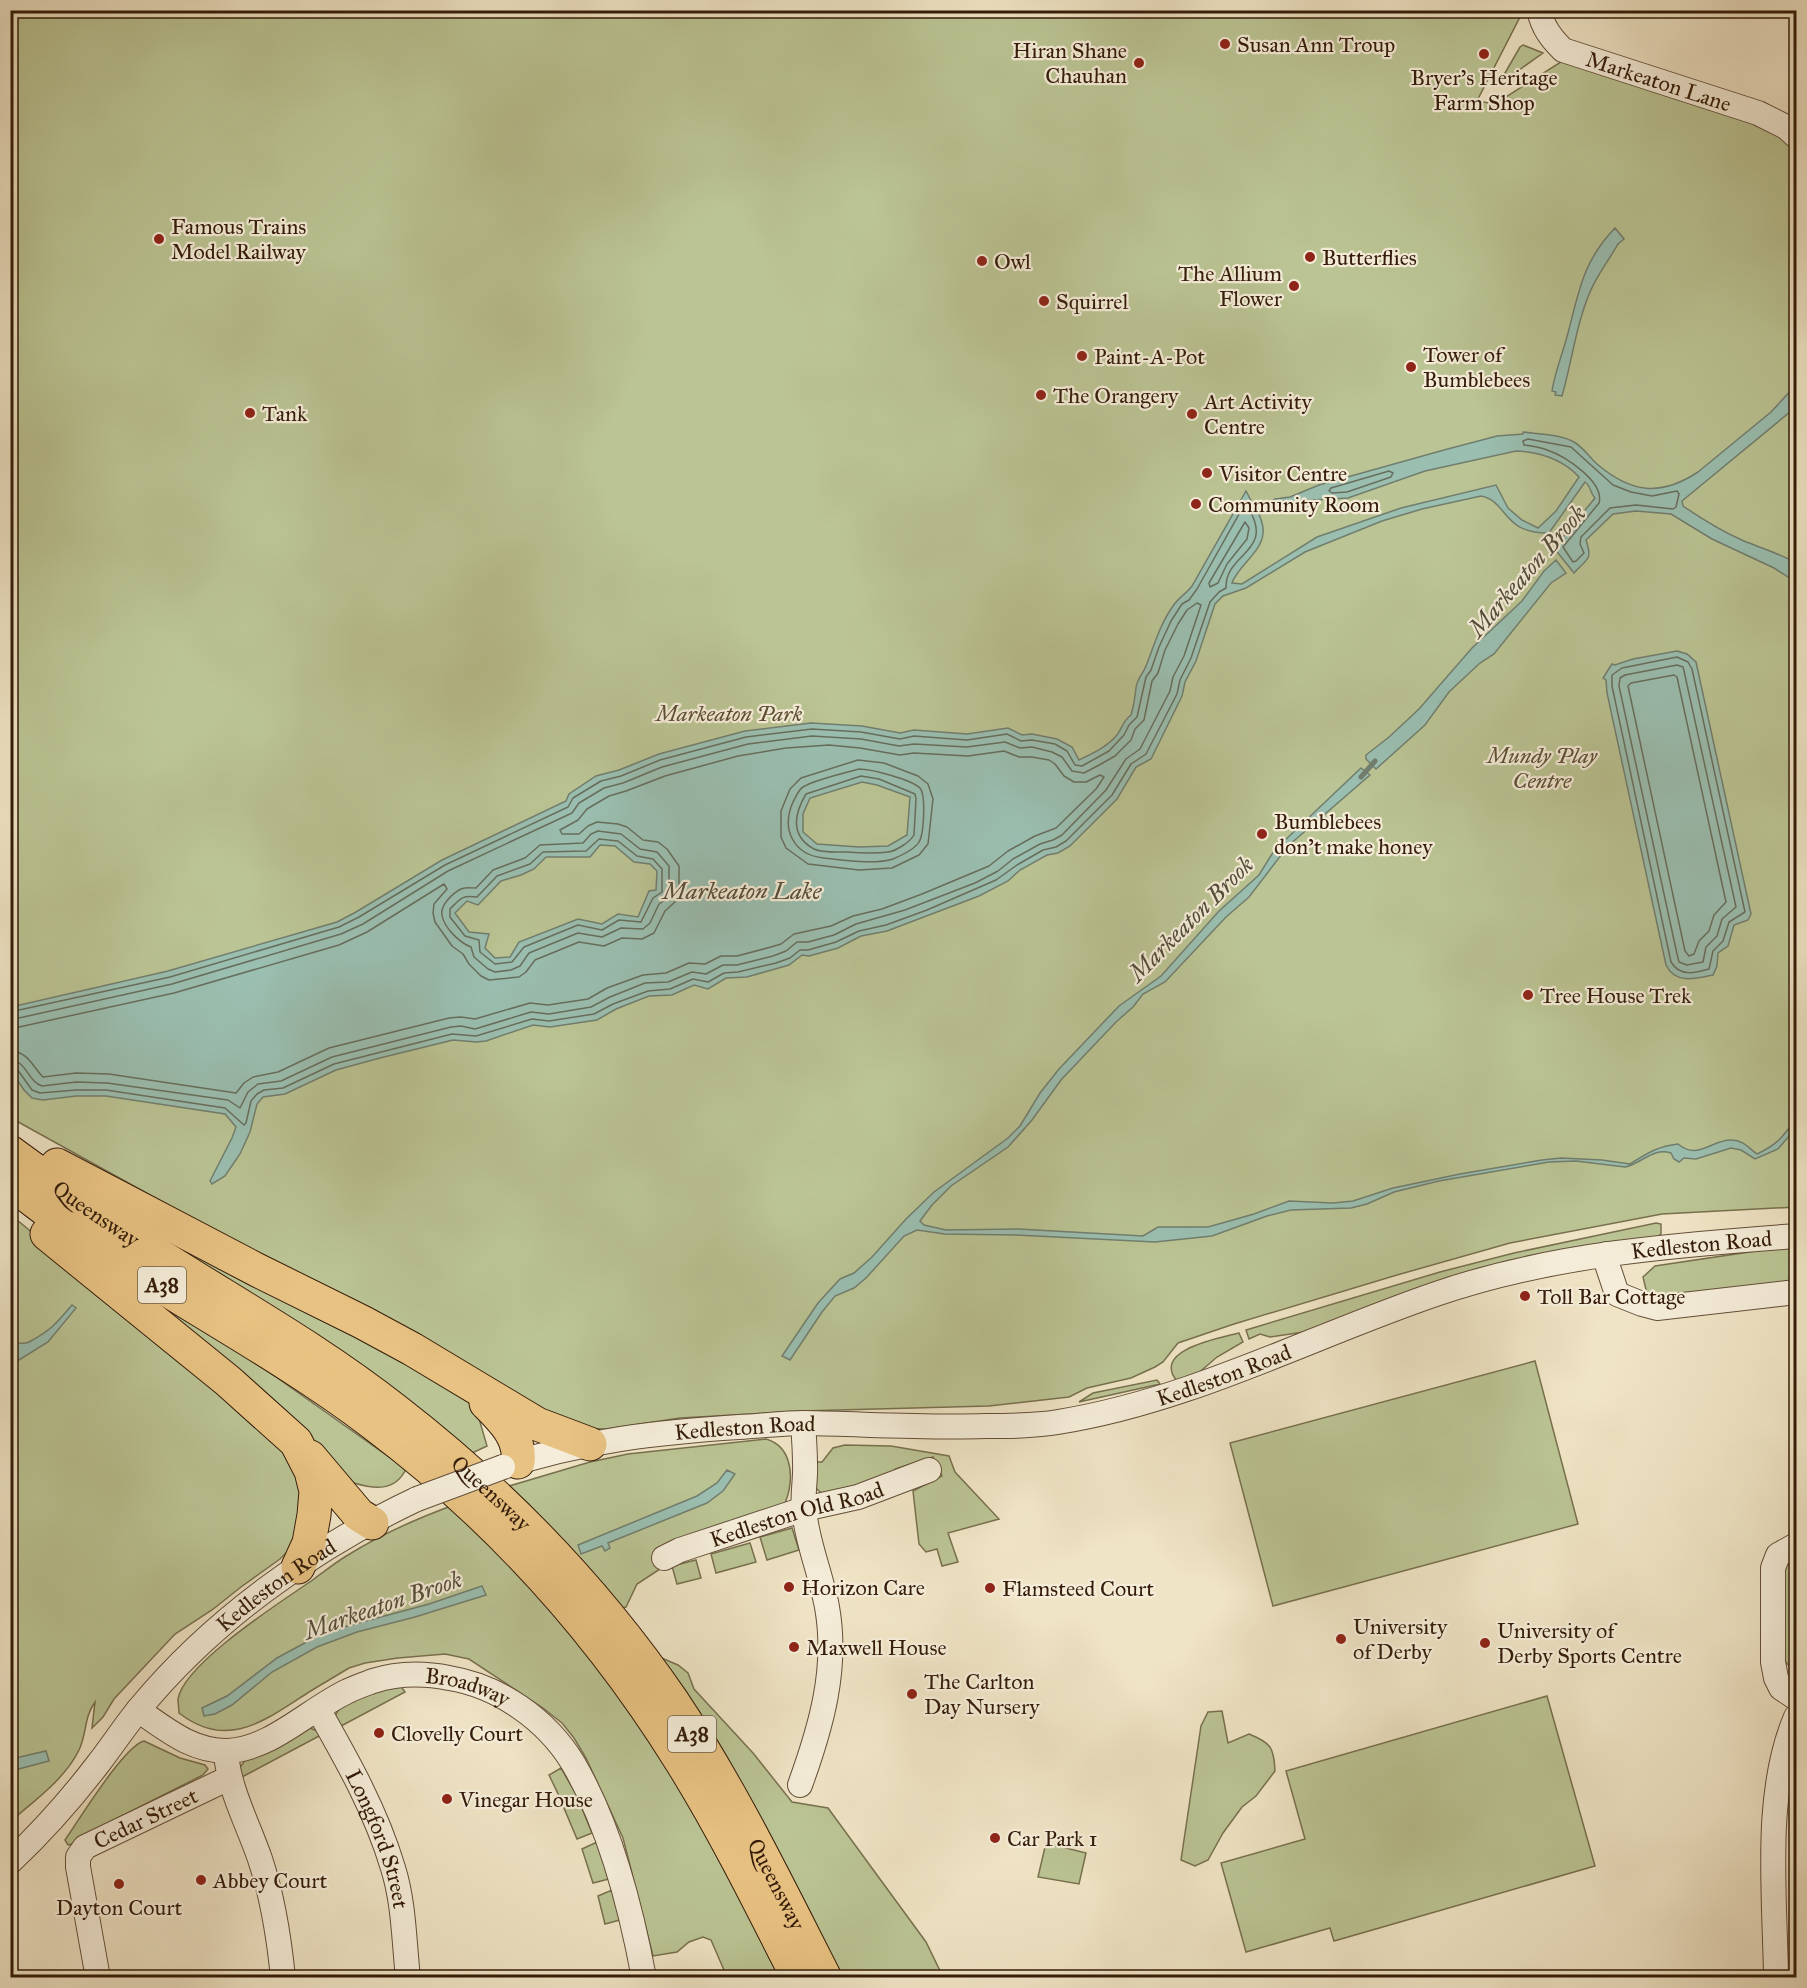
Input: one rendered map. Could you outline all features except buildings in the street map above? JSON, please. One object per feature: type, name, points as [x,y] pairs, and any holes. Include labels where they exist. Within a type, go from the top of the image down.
[{"type":"highway","points":[[10,1141],[362,1322],[412,1349],[537,1424],[590,1444]]},
{"type":"highway","name":"Queensway","points":[[10,1152],[123,1232],[303,1343],[395,1409],[453,1458],[526,1526],[579,1581],[673,1702],[747,1827],[825,1977]]},
{"type":"highway","name":"Queensway","points":[[10,1183],[76,1231],[316,1383],[375,1424],[500,1533],[575,1614],[620,1671],[652,1717],[709,1808],[798,1977]]},
{"type":"highway","points":[[10,1203],[228,1381],[296,1442],[359,1515],[372,1523]]},
{"type":"highway","points":[[468,1384],[510,1429],[517,1442],[519,1453],[511,1464]]},
{"type":"highway","points":[[296,1442],[311,1471],[316,1491],[315,1515],[309,1543],[298,1567]]},
{"type":"street","name":"Markeaton Lane","points":[[1539,10],[1541,22],[1547,34],[1563,50],[1758,112],[1786,127],[1797,136]]},
{"type":"street","name":"Kedleston Road","points":[[10,1862],[99,1764],[138,1710],[213,1632],[298,1567],[329,1547],[417,1499],[511,1464],[620,1438],[685,1430],[803,1423],[930,1428],[1035,1425],[1101,1414],[1170,1396],[1451,1289],[1529,1268],[1607,1254],[1797,1236]]},
{"type":"street","name":"Kedleston Road","points":[[1607,1254],[1607,1264],[1617,1294],[1657,1308],[1797,1292]]},
{"type":"street","points":[[800,1785],[818,1736],[829,1678],[831,1645],[827,1606],[811,1548],[804,1509],[806,1465],[803,1423]]},
{"type":"street","name":"Kedleston Old Road","points":[[664,1558],[681,1550],[804,1509],[850,1500],[929,1470]]},
{"type":"street","points":[[1797,1545],[1778,1555],[1773,1568],[1773,1662],[1776,1678],[1781,1688],[1797,1698]]},
{"type":"street","name":"Broadway","points":[[138,1710],[183,1741],[205,1749],[227,1751],[253,1745],[280,1733],[346,1691],[380,1679],[408,1674],[430,1674],[470,1681],[483,1686],[507,1699],[530,1716],[564,1750],[572,1762],[594,1804],[618,1872],[638,1945],[644,1977]]},
{"type":"street","name":"Longford Street","points":[[318,1709],[360,1784],[393,1868],[400,1899],[408,1977]]},
{"type":"street","points":[[1776,1977],[1774,1831],[1781,1766],[1786,1743],[1797,1717]]},
{"type":"street","points":[[227,1751],[230,1778],[272,1898],[283,1977]]},
{"type":"street","name":"Cedar Street","points":[[98,1977],[78,1867],[81,1851],[85,1847],[230,1778]]},
{"type":"green space","name":"Markeaton Park","points":[[11,11],[1518,11],[1522,13],[1477,101],[1495,104],[1567,58],[1778,132],[1796,151],[1796,1207],[1662,1214],[1510,1243],[1234,1324],[1178,1343],[1163,1362],[1155,1367],[1131,1378],[1087,1388],[1069,1397],[989,1406],[801,1411],[680,1418],[606,1429],[559,1428],[403,1335],[11,1118]]},
{"type":"green space","points":[[1523,45],[1543,53],[1498,85],[1520,47]]},
{"type":"green space","points":[[11,1215],[285,1442],[308,1479],[295,1544],[280,1559],[212,1610],[175,1634],[114,1699],[103,1717],[92,1728],[95,1702],[89,1713],[82,1744],[66,1771],[11,1821]]},
{"type":"green space","points":[[1656,1223],[1661,1224],[1661,1234],[1657,1237],[1311,1331],[1270,1337],[1260,1334],[1249,1339],[1246,1330],[1440,1272],[1514,1253]]},
{"type":"green space","points":[[149,1225],[352,1329],[471,1403],[478,1415],[487,1446],[468,1455],[145,1232]]},
{"type":"green space","points":[[1796,1245],[1796,1284],[1658,1303],[1647,1294],[1643,1277],[1655,1266]]},
{"type":"green space","points":[[110,1266],[228,1343],[406,1469],[396,1482],[383,1487],[369,1487],[354,1483]]},
{"type":"green space","points":[[1239,1333],[1243,1342],[1217,1357],[1195,1376],[1177,1381],[1171,1370],[1173,1361],[1180,1354],[1204,1342]]},
{"type":"green space","points":[[1535,1361],[1578,1524],[1273,1606],[1230,1443]]},
{"type":"green space","points":[[1157,1380],[1160,1384],[1079,1402],[1093,1393]]},
{"type":"green space","points":[[766,1439],[782,1449],[787,1457],[790,1485],[785,1503],[660,1569],[637,1584],[626,1607],[618,1609],[506,1487],[590,1462],[628,1454]]},
{"type":"green space","points":[[845,1445],[891,1446],[949,1456],[955,1472],[999,1519],[948,1533],[958,1562],[942,1566],[937,1549],[926,1552],[919,1544],[913,1491],[942,1476],[933,1457],[895,1469],[892,1475],[824,1496],[816,1488],[817,1462],[822,1462],[833,1448]]},
{"type":"green space","points":[[451,1506],[527,1579],[630,1708],[685,1793],[785,1977],[727,1977],[711,1940],[703,1937],[689,1942],[677,1952],[653,1956],[623,1838],[586,1758],[574,1738],[562,1723],[543,1708],[469,1659],[445,1654],[365,1663],[349,1668],[261,1721],[230,1730],[214,1730],[197,1724],[179,1713],[178,1699],[184,1684],[198,1668],[237,1633],[360,1548],[398,1528]]},
{"type":"green space","points":[[792,1528],[799,1550],[767,1560],[760,1537]]},
{"type":"green space","points":[[750,1543],[756,1562],[716,1573],[711,1554]]},
{"type":"green space","points":[[1796,1555],[1796,1669],[1794,1672],[1781,1656],[1780,1571]]},
{"type":"green space","points":[[696,1560],[701,1578],[677,1584],[672,1566]]},
{"type":"green space","points":[[652,1654],[678,1665],[688,1673],[694,1689],[753,1753],[792,1802],[828,1808],[926,1942],[943,1977],[837,1977]]},
{"type":"green space","points":[[400,1685],[405,1692],[341,1726],[334,1720],[344,1704],[352,1699]]},
{"type":"green space","points":[[1547,1696],[1595,1866],[1334,1941],[1330,1928],[1246,1952],[1221,1863],[1305,1839],[1286,1771]]},
{"type":"green space","points":[[1222,1711],[1228,1743],[1249,1734],[1262,1740],[1272,1751],[1275,1771],[1256,1796],[1242,1807],[1223,1833],[1208,1860],[1195,1866],[1181,1860],[1201,1726],[1208,1712]]},
{"type":"green space","points":[[310,1728],[321,1735],[242,1777],[238,1770],[246,1759],[285,1743]]},
{"type":"green space","points":[[144,1741],[180,1758],[205,1765],[208,1769],[203,1775],[96,1829],[76,1843],[68,1845],[65,1840],[102,1785],[125,1756]]},
{"type":"green space","points":[[561,1768],[577,1796],[562,1802],[549,1775]]},
{"type":"green space","points":[[579,1801],[592,1833],[577,1839],[564,1808]]},
{"type":"green space","points":[[597,1842],[609,1879],[593,1883],[582,1849]]},
{"type":"green space","points":[[1046,1843],[1086,1853],[1079,1884],[1038,1877]]},
{"type":"green space","points":[[612,1890],[620,1920],[605,1924],[598,1896]]},
{"type":"water","points":[[1615,228],[1624,239],[1618,244],[1590,292],[1562,396],[1555,395],[1556,392],[1552,391],[1555,376],[1579,290],[1596,252]]},
{"type":"water","name":"Markeaton Lake","points":[[1796,385],[1796,407],[1682,501],[1683,506],[1720,529],[1796,563],[1796,582],[1774,568],[1712,539],[1671,514],[1636,511],[1613,514],[1586,540],[1588,559],[1574,573],[1554,548],[1595,498],[1585,482],[1549,533],[1522,528],[1490,499],[1481,496],[1422,509],[1382,521],[1305,552],[1246,588],[1223,596],[1215,604],[1196,661],[1185,682],[1182,696],[1151,759],[1136,767],[1117,799],[1070,846],[1058,853],[1047,855],[1020,870],[1008,881],[979,896],[887,931],[861,936],[838,948],[809,956],[802,955],[789,965],[747,977],[726,978],[708,989],[694,985],[672,995],[649,996],[616,1009],[597,1020],[550,1027],[533,1025],[486,1041],[453,1040],[380,1058],[336,1070],[285,1094],[263,1097],[257,1104],[250,1132],[240,1154],[225,1176],[212,1184],[210,1181],[236,1127],[225,1114],[106,1096],[76,1096],[43,1100],[32,1098],[11,1071],[11,1007],[168,971],[337,922],[442,860],[566,801],[569,794],[596,776],[619,770],[659,754],[745,731],[811,723],[862,726],[900,733],[914,730],[967,734],[1008,728],[1022,735],[1032,734],[1057,739],[1072,747],[1079,760],[1109,743],[1131,715],[1138,681],[1164,620],[1175,603],[1192,586],[1246,491],[1255,508],[1319,485],[1497,436],[1523,434],[1523,432],[1568,439],[1597,464],[1622,481],[1634,486],[1658,488],[1684,480],[1698,472],[1771,412]],"holes":[[[1516,451],[1533,453],[1558,461],[1579,477],[1556,511],[1538,528],[1522,520],[1508,508],[1496,485],[1401,508],[1317,537],[1242,584],[1232,583],[1262,540],[1263,528],[1259,514],[1296,501],[1348,498],[1425,471]],[[862,782],[910,797],[907,835],[888,846],[859,847],[817,844],[803,832],[803,814],[810,798]],[[600,845],[615,846],[634,862],[650,864],[657,871],[656,890],[649,891],[638,917],[618,914],[602,924],[578,919],[519,942],[510,957],[495,958],[485,948],[489,934],[469,932],[455,913],[467,901],[478,905],[501,881],[534,869],[546,857],[590,857]]]},
{"type":"water","points":[[1556,560],[1566,573],[1551,583],[1494,654],[1480,663],[1449,692],[1425,725],[1376,769],[1366,759],[1366,755],[1419,709],[1472,648],[1522,601],[1544,571]]},
{"type":"water","points":[[1677,651],[1687,654],[1696,662],[1751,914],[1748,920],[1734,925],[1728,946],[1718,953],[1717,966],[1713,975],[1693,979],[1680,978],[1666,965],[1606,680],[1603,678],[1612,664]]},
{"type":"water","points":[[1361,768],[1370,775],[1288,846],[1249,897],[1226,917],[1165,982],[1143,994],[1061,1080],[1032,1120],[1008,1147],[951,1186],[932,1205],[920,1221],[924,1225],[946,1230],[1018,1229],[1143,1236],[1158,1227],[1208,1227],[1289,1201],[1333,1203],[1353,1201],[1393,1188],[1542,1160],[1561,1158],[1630,1164],[1652,1151],[1671,1145],[1678,1144],[1685,1149],[1699,1150],[1732,1140],[1743,1143],[1757,1154],[1780,1139],[1796,1118],[1796,1128],[1778,1149],[1755,1159],[1741,1150],[1731,1148],[1696,1159],[1684,1158],[1679,1162],[1671,1153],[1658,1152],[1625,1167],[1576,1161],[1549,1162],[1439,1181],[1394,1192],[1367,1204],[1351,1208],[1291,1210],[1267,1216],[1212,1236],[1155,1242],[945,1234],[917,1230],[904,1236],[854,1288],[835,1296],[790,1360],[782,1356],[818,1303],[840,1279],[854,1273],[872,1257],[934,1192],[1008,1138],[1020,1126],[1040,1093],[1059,1069],[1119,1006],[1161,976],[1219,911],[1259,875],[1282,843]]},
{"type":"water","points":[[72,1305],[76,1308],[48,1342],[11,1365],[12,1346],[29,1342],[43,1334]]},
{"type":"water","points":[[727,1470],[735,1474],[723,1491],[707,1503],[608,1543],[610,1548],[605,1551],[602,1546],[581,1554],[578,1545],[697,1496],[717,1483]]},
{"type":"water","points":[[482,1586],[486,1595],[357,1632],[317,1647],[272,1672],[232,1705],[215,1714],[204,1716],[202,1708],[227,1696],[277,1658],[325,1632],[429,1604]]},
{"type":"water","points":[[46,1751],[49,1761],[11,1771],[11,1759]]},
{"type":"waterway","name":"Markeaton Brook","points":[[1361,777],[1375,761]]},
{"type":"place","name":"Susan Ann Troup","points":[[1225,44]]},
{"type":"place","name":"Bryer's Heritage Farm Shop","points":[[1484,54]]},
{"type":"place","name":"Hiran Shane Chauhan","points":[[1139,63]]},
{"type":"place","name":"Famous Trains Model Railway","points":[[159,239]]},
{"type":"place","name":"Butterflies","points":[[1310,257]]},
{"type":"place","name":"Owl","points":[[982,261]]},
{"type":"place","name":"The Allium Flower","points":[[1294,286]]},
{"type":"place","name":"Squirrel","points":[[1044,301]]},
{"type":"place","name":"Paint-A-Pot","points":[[1082,356]]},
{"type":"place","name":"Tower of Bumblebees","points":[[1411,367]]},
{"type":"place","name":"The Orangery","points":[[1041,395]]},
{"type":"place","name":"Tank","points":[[250,413]]},
{"type":"place","name":"Art Activity Centre","points":[[1192,414]]},
{"type":"place","name":"Visitor Centre","points":[[1207,473]]},
{"type":"place","name":"Community Room","points":[[1196,504]]},
{"type":"place","name":"Bumblebees don't make honey","points":[[1262,834]]},
{"type":"place","name":"Tree House Trek","points":[[1528,995]]},
{"type":"place","name":"Toll Bar Cottage","points":[[1525,1296]]},
{"type":"place","name":"Horizon Care","points":[[789,1587]]},
{"type":"place","name":"Flamsteed Court","points":[[990,1588]]},
{"type":"place","name":"University of Derby","points":[[1341,1639]]},
{"type":"place","name":"University of Derby Sports Centre","points":[[1485,1643]]},
{"type":"place","name":"Maxwell House","points":[[794,1647]]},
{"type":"place","name":"The Carlton Day Nursery","points":[[912,1694]]},
{"type":"place","name":"Clovelly Court","points":[[379,1733]]},
{"type":"place","name":"Vinegar House","points":[[447,1799]]},
{"type":"place","name":"Car Park 1","points":[[995,1838]]},
{"type":"place","name":"Abbey Court","points":[[201,1880]]},
{"type":"place","name":"Dayton Court","points":[[119,1884]]},
{"type":"park label","name":"Mundy Play Centre","points":[[1542,768]]}]
